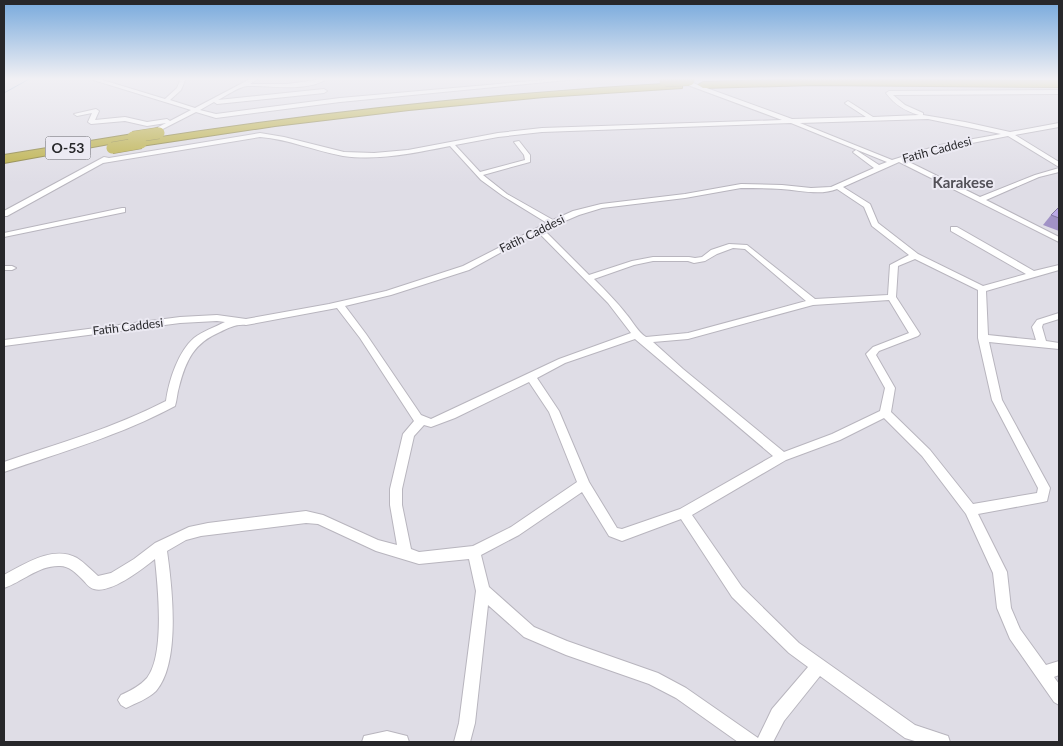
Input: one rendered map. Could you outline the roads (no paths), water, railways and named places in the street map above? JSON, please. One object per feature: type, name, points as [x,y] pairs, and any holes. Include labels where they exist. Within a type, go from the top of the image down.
[{"type":"highway","name":"O-53","points":[[4,166],[112,148],[159,133],[301,113]]},
{"type":"highway","name":"O-53","points":[[4,159],[137,140],[356,113]]},
{"type":"street","points":[[77,114],[85,113]]},
{"type":"street","points":[[95,113],[91,122],[125,119],[152,124],[178,119]]},
{"type":"street","points":[[4,214],[189,113]]},
{"type":"street","points":[[209,113],[220,115],[237,113]]},
{"type":"street","points":[[768,113],[896,161],[980,200],[1059,240]]},
{"type":"street","points":[[864,113],[871,118]]},
{"type":"street","points":[[897,117],[908,113]]},
{"type":"street","points":[[913,113],[1009,134],[1059,165]]},
{"type":"street","points":[[100,161],[260,135],[276,137],[330,152],[357,155],[397,154],[493,136],[542,130],[928,117]]},
{"type":"street","name":"Fatih Caddesi","points":[[4,343],[180,320],[217,318],[246,322],[340,305],[388,293],[466,268],[552,223],[576,213],[613,203],[685,196],[741,186],[822,190],[839,187],[896,161],[958,142],[1059,125]]},
{"type":"street","points":[[838,140],[879,168]]},
{"type":"street","points":[[478,174],[528,161],[527,155],[517,142]]},
{"type":"street","points":[[452,145],[478,174],[505,195],[552,223]]},
{"type":"street","points":[[980,200],[1037,176],[1059,170]]},
{"type":"street","points":[[839,187],[867,206],[875,224],[915,256],[982,289],[1059,267]]},
{"type":"street","points":[[4,235],[122,210]]},
{"type":"street","points":[[540,229],[611,301],[640,337],[679,372],[782,457]]},
{"type":"street","points":[[954,229],[1031,274]]},
{"type":"street","points":[[588,278],[632,263],[654,259],[689,258],[694,262],[705,259],[714,252],[732,246],[747,247],[813,302]]},
{"type":"street","points":[[885,413],[890,388],[871,354],[876,349],[915,334],[892,297],[894,265],[915,256]]},
{"type":"street","points":[[970,510],[1043,497],[1044,488],[997,400],[983,338],[982,289]]},
{"type":"street","points":[[340,305],[417,418],[431,423],[531,378],[562,361],[640,337],[688,336],[813,302],[892,297]]},
{"type":"street","points":[[1042,345],[1037,327],[1040,322],[1059,316]]},
{"type":"street","points":[[4,467],[130,422],[171,403],[171,391],[184,360],[198,340],[239,320]]},
{"type":"street","points":[[983,338],[1059,346]]},
{"type":"street","points":[[531,378],[554,411],[584,484],[613,532],[622,535],[684,512],[782,457],[836,437],[885,413]]},
{"type":"street","points":[[885,413],[926,453],[970,510],[1000,572],[1004,608],[1015,634],[1044,673],[1059,698]]},
{"type":"street","points":[[405,554],[396,504],[396,489],[409,434],[422,420]]},
{"type":"street","points":[[4,582],[39,564],[56,559],[68,560],[96,583],[102,584],[120,576],[160,547],[182,535],[200,530],[306,517],[319,519],[376,545],[419,558],[474,552],[515,531],[584,484]]},
{"type":"street","points":[[684,512],[738,592],[794,648],[911,732],[942,742]]},
{"type":"street","points":[[126,700],[151,686],[157,677],[163,652],[165,610],[160,547]]},
{"type":"street","points":[[462,742],[467,723],[483,591],[474,552]]},
{"type":"street","points":[[483,591],[529,632],[566,648],[653,678],[681,693],[752,742]]},
{"type":"street","points":[[765,742],[778,715],[818,667]]},
{"type":"street","points":[[1044,673],[1059,668]]},
{"type":"street","points":[[370,742],[387,739],[400,742]]},
{"type":"district","name":"Karakese","points":[[963,183]]}]
